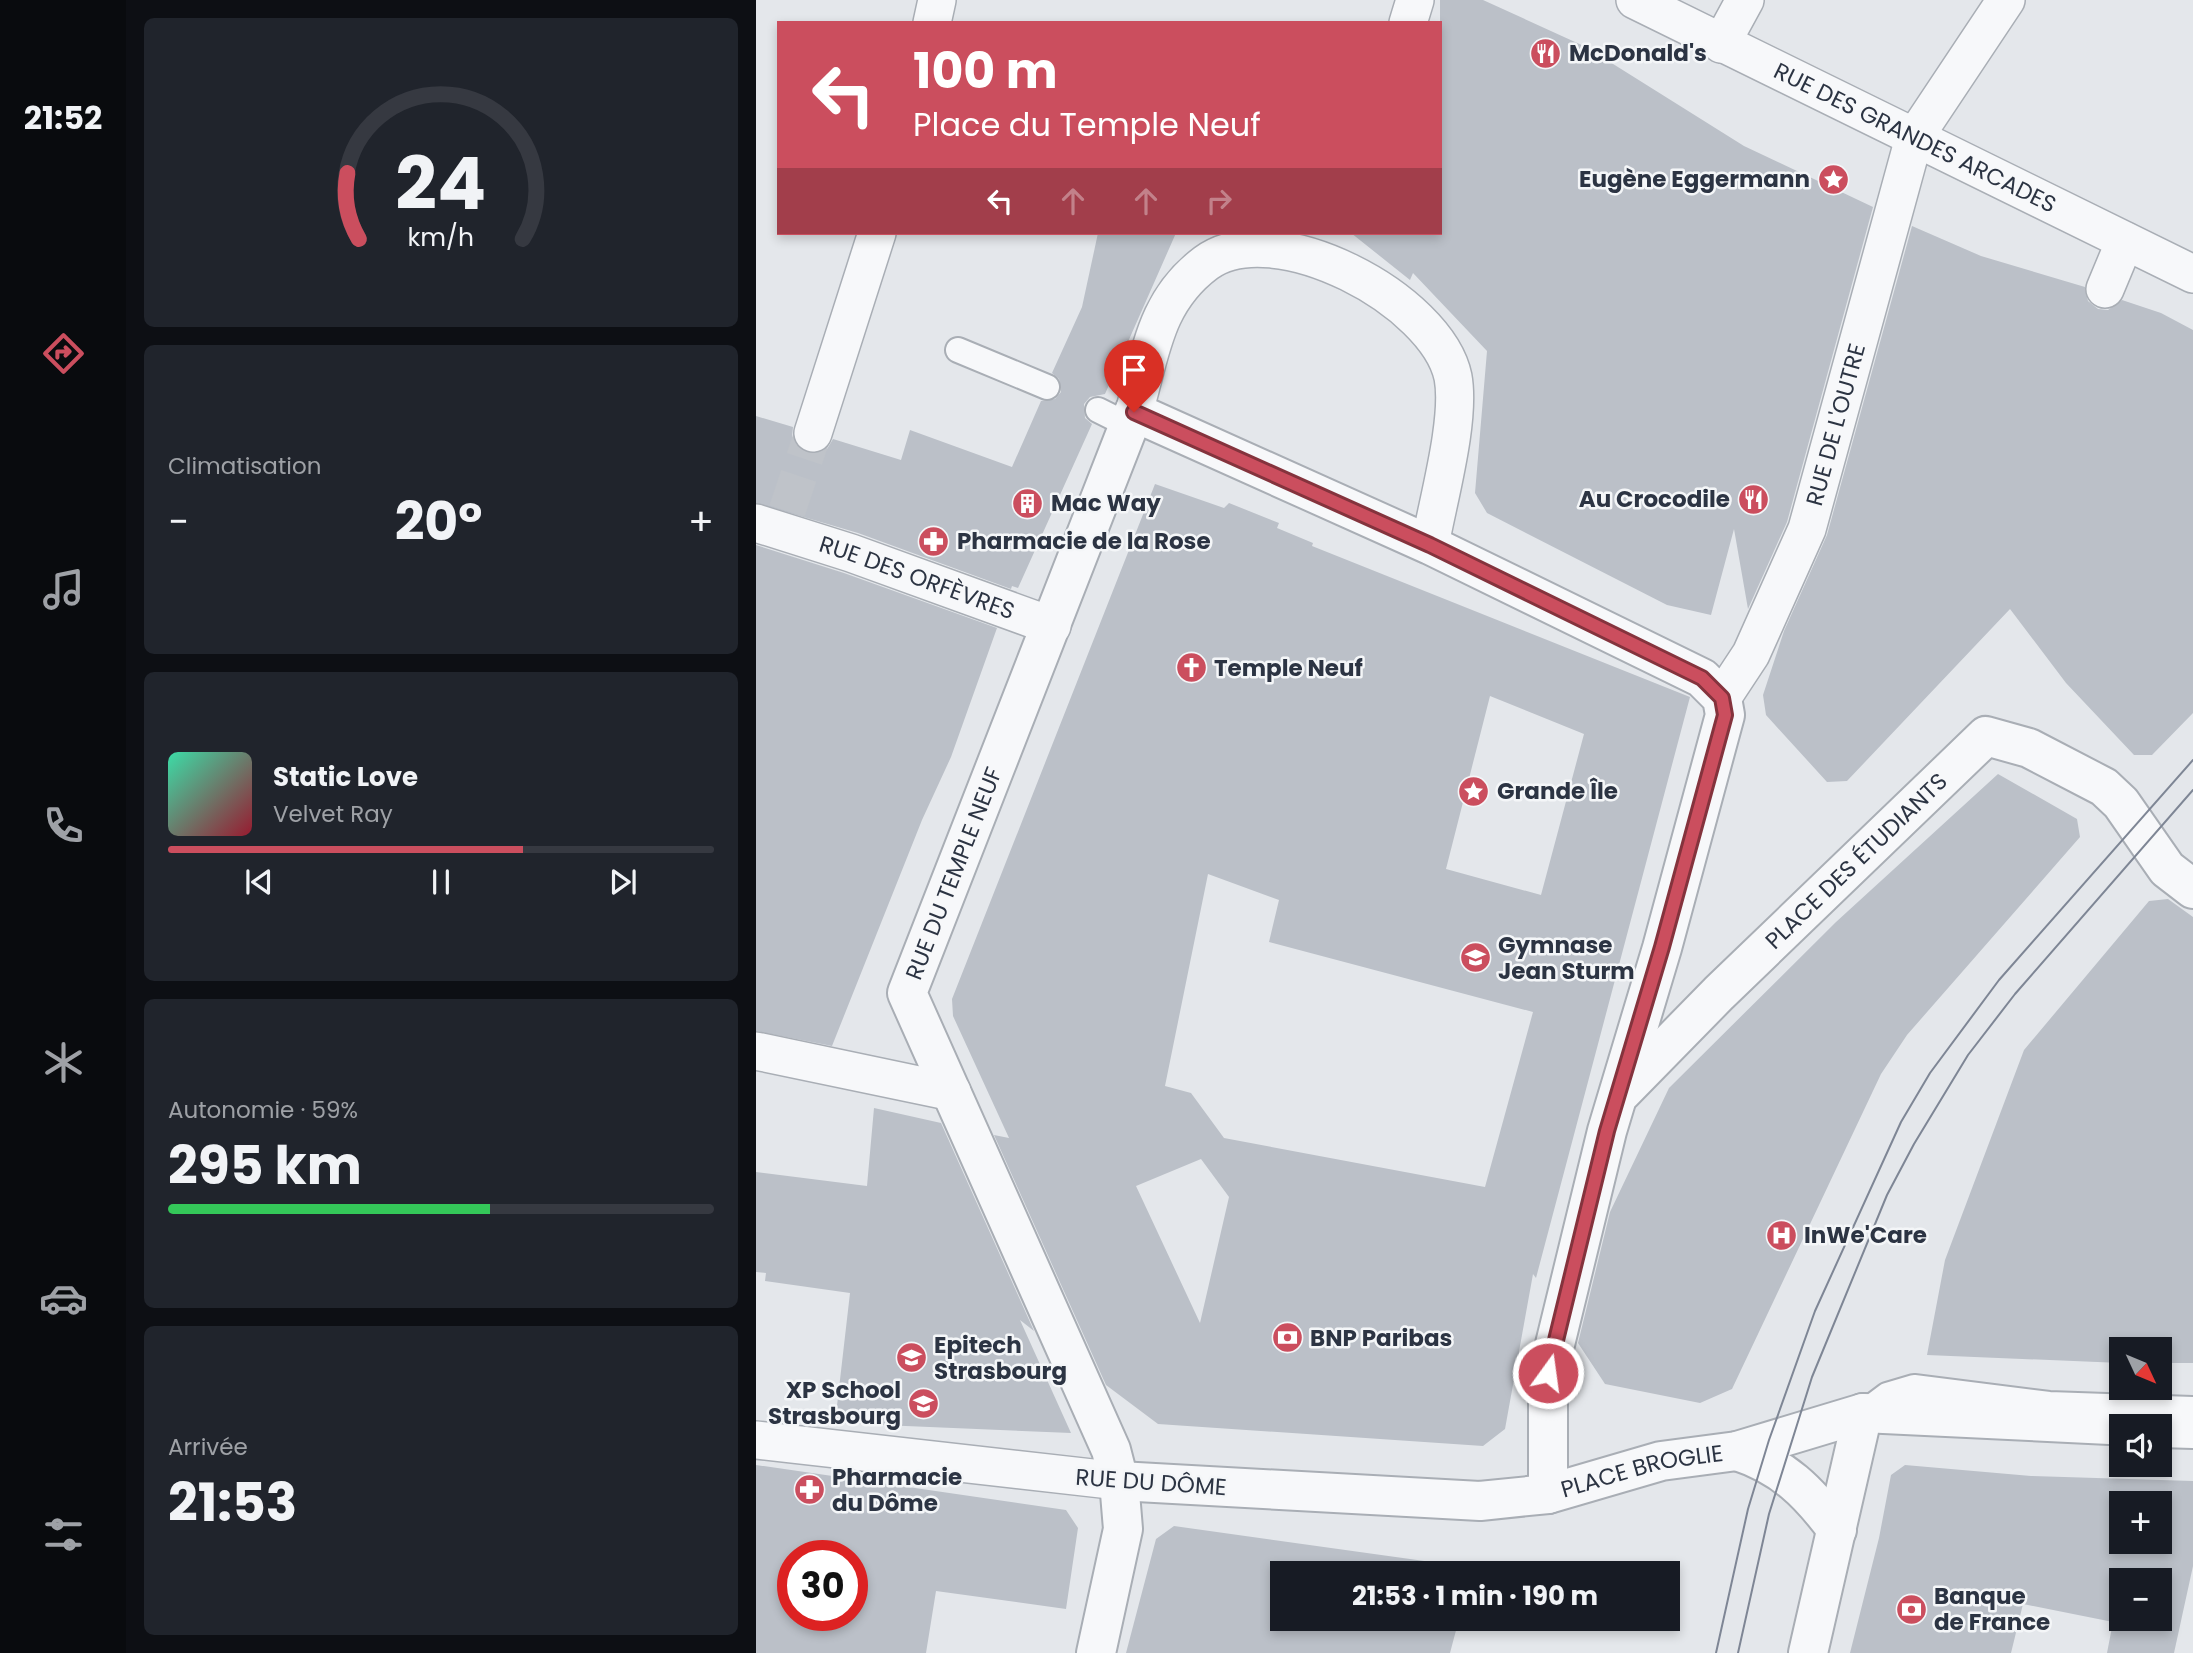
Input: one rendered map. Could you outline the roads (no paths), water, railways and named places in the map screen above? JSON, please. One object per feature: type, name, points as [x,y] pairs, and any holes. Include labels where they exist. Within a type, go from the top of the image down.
[{"type":"street","points":[[932,21],[937,0]]},
{"type":"street","points":[[1409,21],[1415,0]]},
{"type":"street","name":"RUE DES GRANDES ARCADES","points":[[1635,0],[2193,274]]},
{"type":"street","points":[[1721,44],[1745,0]]},
{"type":"street","name":"RUE DE L'OUTRE","points":[[1722,698],[1751,654],[1808,529],[1914,138],[2006,0]]},
{"type":"street","points":[[815,425],[876,235]]},
{"type":"street","points":[[2105,289],[2125,241]]},
{"type":"street","points":[[1430,545],[1453,415],[1453,379],[1446,355],[1420,323],[1334,248],[1241,249],[1209,261],[1185,281],[1167,303],[1121,416],[1430,545],[1702,678],[1722,698],[1725,715],[1618,1096],[1548,1373],[1548,1494]]},
{"type":"street","name":"RUE DU TEMPLE NEUF","points":[[1096,1653],[1123,1529],[1119,1482],[1111,1450],[907,993],[1052,626],[1121,416]]},
{"type":"street","name":"RUE DES ORFÈVRES","points":[[775,522],[851,553],[1052,626]]},
{"type":"street","name":"PLACE DES ÉTUDIANTS","points":[[1618,1096],[1719,993],[1986,736],[2029,748],[2104,787],[2121,803],[2167,869],[2193,889]]},
{"type":"street","points":[[756,1051],[952,1092]]},
{"type":"street","points":[[1808,1653],[1863,1413]]},
{"type":"street","name":"PLACE BROGLIE","points":[[1548,1494],[1661,1461],[1737,1451],[1863,1413],[2109,1425]]},
{"type":"street","points":[[2172,1428],[2193,1429]]},
{"type":"street","name":"RUE DU DÔME","points":[[756,1440],[1119,1482],[1480,1502],[1548,1494]]},
{"type":"street","name":"PLACE BROGLIE","points":[[1737,1451],[1763,1460],[1799,1484],[1837,1530]]},
{"type":"lane","points":[[958,350],[1047,387]]},
{"type":"lane","points":[[1863,1413],[1887,1395],[1914,1387],[2049,1404],[2193,1409]]},
{"type":"tunnel","points":[[787,511],[813,433]]},
{"type":"tram line","points":[[1716,1653],[1748,1509],[1769,1440],[1815,1311],[1901,1122],[1930,1073],[1999,980],[2193,760]]},
{"type":"tram line","points":[[1738,1653],[1769,1514],[1812,1377],[1887,1195],[1914,1144],[1968,1055],[2015,994],[2193,790]]},
{"type":"place","name":"McDonald's","points":[[1546,53]]},
{"type":"place","name":"Eugène Eggermann","points":[[1833,179]]},
{"type":"place","name":"Au Crocodile","points":[[1753,499]]},
{"type":"place","name":"Mac Way","points":[[1028,503]]},
{"type":"place","name":"Pharmacie de la Rose","points":[[934,541]]},
{"type":"place","name":"Temple Neuf","points":[[1191,668]]},
{"type":"place","name":"Grande Île","points":[[1474,791]]},
{"type":"place","name":"Gymnase Jean Sturm","points":[[1475,958]]},
{"type":"place","name":"InWe'Care","points":[[1781,1235]]},
{"type":"place","name":"BNP Paribas","points":[[1287,1338]]},
{"type":"place","name":"Epitech Strasbourg","points":[[911,1358]]},
{"type":"place","name":"XP School Strasbourg","points":[[924,1403]]},
{"type":"place","name":"Pharmacie du Dôme","points":[[809,1490]]},
{"type":"place","name":"Banque de France","points":[[1911,1609]]}]
